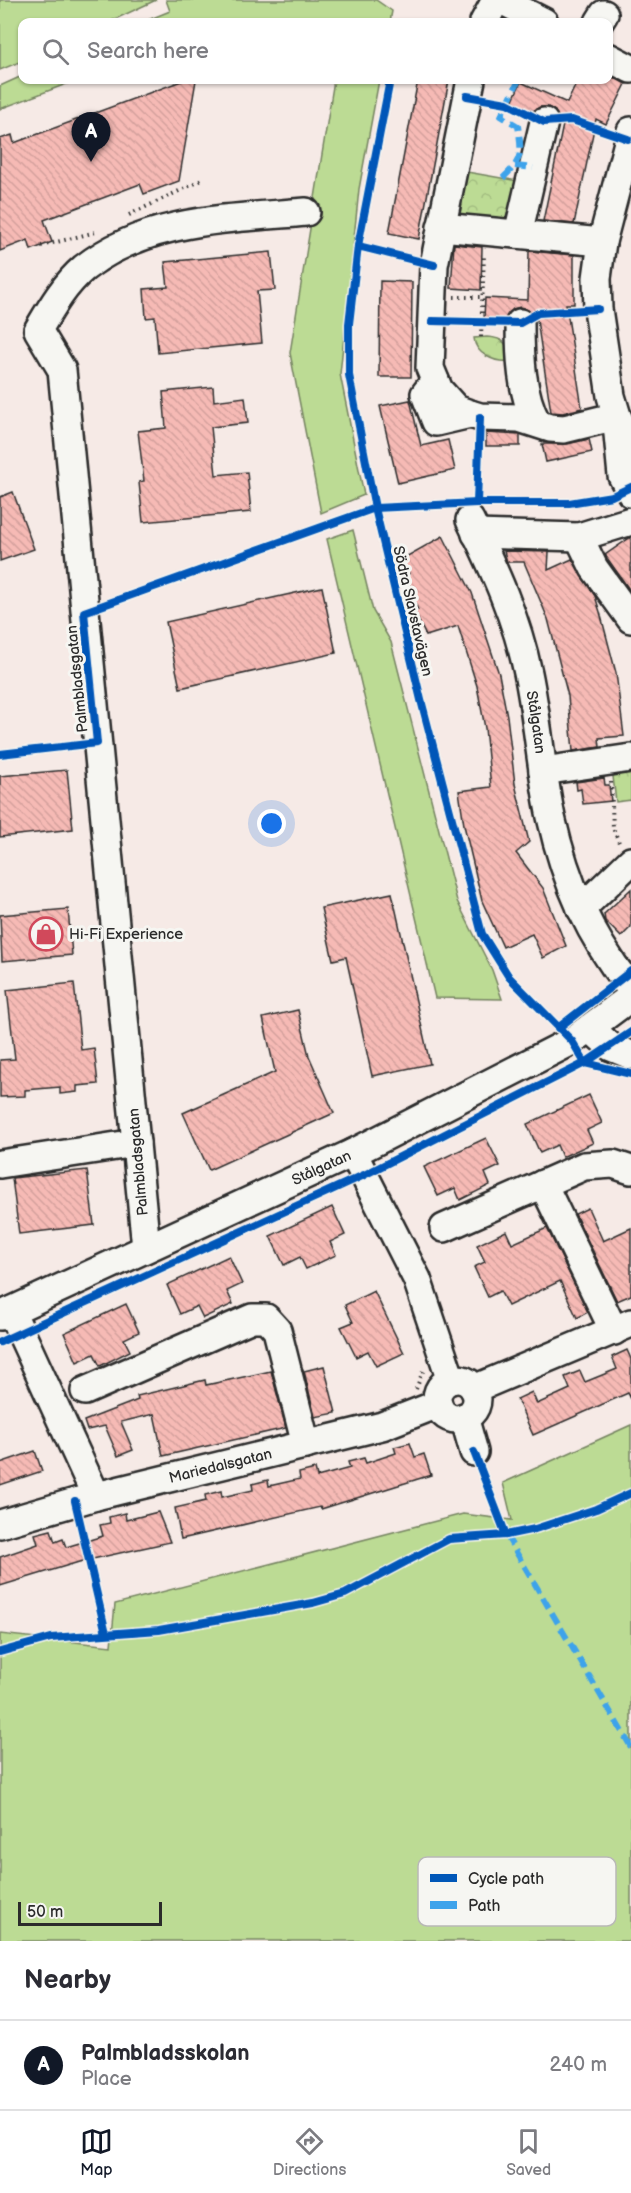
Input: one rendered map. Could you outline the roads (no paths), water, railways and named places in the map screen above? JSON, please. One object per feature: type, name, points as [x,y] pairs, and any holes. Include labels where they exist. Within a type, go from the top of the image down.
[{"type":"street","points":[[486,18],[496,0]]},
{"type":"street","points":[[501,0],[536,18]]},
{"type":"street","points":[[613,59],[631,69]]},
{"type":"street","points":[[470,84],[434,266],[430,368],[439,390],[456,409],[470,414],[480,417],[519,418],[550,428],[564,429],[620,402]]},
{"type":"street","points":[[518,234],[544,122]]},
{"type":"street","points":[[631,131],[602,242],[597,278],[598,309],[631,444]]},
{"type":"street","name":"Palmbladsgatan","points":[[146,1248],[62,370],[38,330],[61,293],[84,269],[121,245],[156,230],[189,222],[306,212]]},
{"type":"street","points":[[441,227],[602,242]]},
{"type":"street","points":[[520,323],[520,355],[529,408],[537,423]]},
{"type":"street","points":[[620,402],[622,476],[631,493]]},
{"type":"street","points":[[631,521],[579,537],[594,568],[631,619]]},
{"type":"street","name":"Stålgatan","points":[[579,537],[473,527],[492,565],[519,641],[536,716],[543,771],[564,869],[598,959],[631,989]]},
{"type":"street","points":[[543,771],[620,760]]},
{"type":"street","points":[[581,909],[629,856]]},
{"type":"street","name":"Stålgatan","points":[[5,1314],[353,1153],[572,1041],[631,997]]},
{"type":"street","points":[[590,1028],[611,1047],[631,1055]]},
{"type":"street","points":[[0,1164],[136,1143]]},
{"type":"street","points":[[353,1153],[417,1280],[462,1384],[476,1404],[464,1417],[451,1418],[441,1410],[438,1404],[439,1391],[462,1384],[622,1327],[543,1184]]},
{"type":"street","points":[[444,1228],[591,1164],[613,1164],[631,1170]]},
{"type":"street","points":[[5,1314],[96,1496]]},
{"type":"street","points":[[85,1391],[252,1318],[266,1318],[277,1330],[306,1445]]},
{"type":"street","name":"Mariedalsgatan","points":[[0,1524],[96,1496],[382,1426],[438,1404]]},
{"type":"street","points":[[464,1417],[474,1452]]},
{"type":"place","name":"Palmbladsskolan","points":[[91,162]]},
{"type":"place","name":"Hi-Fi Experience","points":[[46,934]]}]
